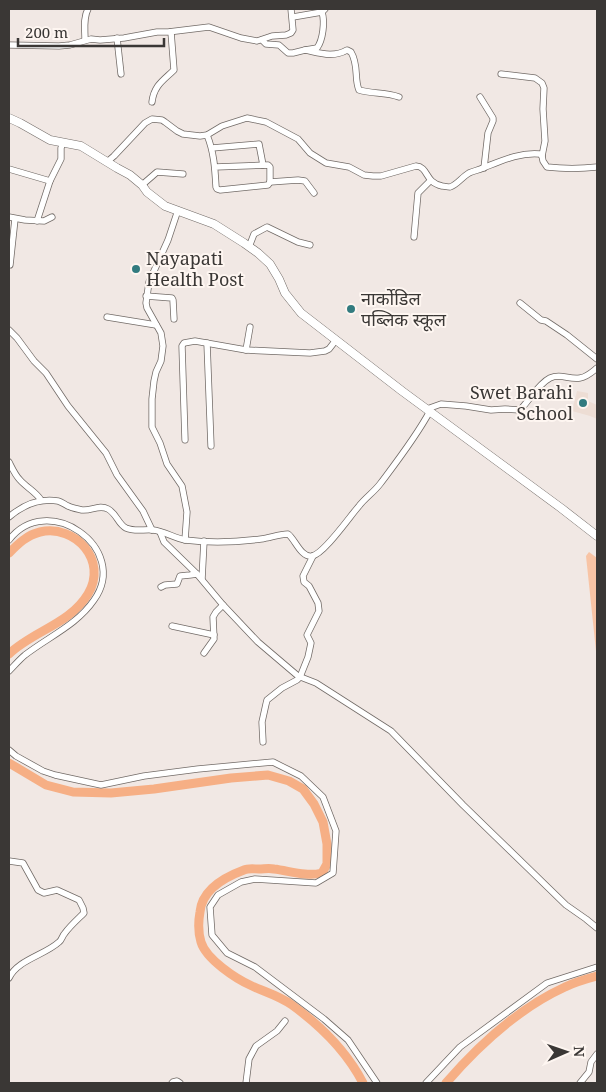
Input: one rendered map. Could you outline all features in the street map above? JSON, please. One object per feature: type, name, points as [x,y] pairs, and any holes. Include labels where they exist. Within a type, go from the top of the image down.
[{"type":"main road","points":[[9,118],[50,140],[81,146],[130,175],[165,206],[214,224],[249,247],[270,264],[285,293],[301,313],[597,536]]},
{"type":"street","points":[[85,40],[84,20],[88,9]]},
{"type":"street","points":[[9,45],[59,46],[79,43],[85,40],[209,27],[241,38],[262,40],[272,36],[286,35],[294,30],[291,9]]},
{"type":"street","points":[[262,40],[266,44],[279,45],[288,53],[318,48],[320,46],[324,10],[293,17]]},
{"type":"street","points":[[152,102],[159,83],[174,70],[171,32]]},
{"type":"street","points":[[117,38],[121,74]]},
{"type":"street","points":[[305,50],[332,55],[347,50],[351,52],[355,61],[359,90],[399,97]]},
{"type":"street","points":[[501,74],[536,78],[543,85],[545,141],[542,156],[547,168],[583,169],[597,167]]},
{"type":"street","points":[[480,97],[493,118],[488,133],[484,168]]},
{"type":"street","points":[[107,162],[145,123],[152,119],[162,120],[183,134],[207,135],[222,126],[238,120],[256,119],[266,122],[298,139],[310,153],[326,163],[350,167],[359,173],[373,176],[381,176],[420,166],[430,180],[439,185],[449,187],[466,175],[526,154],[540,154],[542,156]]},
{"type":"street","points":[[207,135],[212,148],[217,189],[268,185],[270,182],[298,180],[305,181],[314,193]]},
{"type":"street","points":[[37,221],[50,180],[61,159],[63,143]]},
{"type":"street","points":[[212,148],[258,144],[263,165]]},
{"type":"street","points":[[215,167],[268,165],[270,167],[270,182]]},
{"type":"street","points":[[9,169],[50,180]]},
{"type":"street","points":[[142,185],[156,172],[183,174]]},
{"type":"street","points":[[414,237],[418,193],[430,180]]},
{"type":"street","points":[[178,210],[168,240],[149,282],[146,303],[161,333],[163,346],[161,361],[154,381],[152,427],[167,464],[182,486],[187,512],[185,540]]},
{"type":"street","points":[[10,265],[12,218],[44,221],[52,217]]},
{"type":"street","points":[[249,247],[254,234],[267,227],[298,242],[310,245]]},
{"type":"street","points":[[146,296],[172,298],[174,319]]},
{"type":"street","points":[[520,304],[541,320],[546,321],[567,335],[597,359]]},
{"type":"street","points":[[107,317],[156,325]]},
{"type":"street","points":[[246,350],[250,327]]},
{"type":"street","points":[[9,330],[18,338],[34,361],[46,373],[68,406],[106,453],[117,476],[143,511],[152,530]]},
{"type":"street","points":[[185,440],[182,344],[191,341],[246,350],[310,353],[329,349],[336,340]]},
{"type":"street","points":[[207,343],[211,446]]},
{"type":"street","points":[[9,517],[21,508],[41,500],[58,501],[82,510],[103,507],[113,512],[121,525],[126,528],[138,531],[152,530],[185,540],[237,541],[288,534],[293,538],[301,551],[308,556],[313,556],[318,554],[344,526],[358,506],[379,485],[418,432],[428,410],[440,404],[490,410],[520,410],[548,379],[556,376],[579,378],[597,368]]},
{"type":"street","points":[[9,462],[17,477],[41,500]]},
{"type":"street","points":[[9,540],[25,526],[33,523],[56,521],[66,524],[82,533],[97,550],[103,568],[103,577],[94,601],[79,617],[25,655],[9,671]]},
{"type":"street","points":[[160,532],[164,542],[199,576],[222,605],[258,642],[300,677],[316,683],[391,730],[463,805],[566,905],[597,928]]},
{"type":"street","points":[[199,576],[204,541]]},
{"type":"street","points":[[264,742],[262,722],[268,700],[282,688],[300,677],[308,658],[311,643],[308,635],[319,611],[318,603],[309,586],[304,582],[303,576],[313,556]]},
{"type":"street","points":[[161,587],[176,584],[180,576],[199,576]]},
{"type":"street","points":[[204,653],[214,638],[213,618],[222,605]]},
{"type":"street","points":[[172,626],[214,635]]},
{"type":"street","points":[[9,750],[43,771],[101,785],[144,776],[273,762],[301,776],[323,797],[336,831],[333,873],[316,883],[255,879],[241,882],[218,895],[210,907],[212,935],[227,953],[255,967],[324,1019],[348,1040],[377,1083]]},
{"type":"street","points":[[9,862],[23,863],[38,890],[44,892],[57,890],[79,900],[84,913],[53,947],[34,956],[12,972],[9,978]]},
{"type":"street","points":[[426,1083],[460,1047],[547,983],[597,968]]},
{"type":"street","points":[[246,1083],[249,1059],[256,1046],[277,1030],[284,1021]]},
{"type":"street","points":[[580,1083],[597,1054]]},
{"type":"street","points":[[172,1083],[175,1081],[180,1083]]},
{"type":"shaded area","name":"Swet Barahi School","points":[[577,391],[588,393],[588,401],[597,405],[597,419],[572,411]]},
{"type":"shaded area","points":[[589,552],[597,558],[597,651],[586,556]]},
{"type":"waterway","points":[[9,553],[31,535],[53,531],[76,539],[85,548],[91,558],[94,569],[93,582],[88,594],[80,604],[71,613],[9,654]]},
{"type":"waterway","points":[[9,763],[46,785],[73,792],[111,793],[268,775],[289,781],[303,789],[314,804],[323,822],[327,844],[327,864],[322,873],[304,874],[272,869],[246,869],[229,876],[216,885],[205,897],[199,916],[200,938],[209,955],[222,968],[245,983],[287,1002],[303,1013],[341,1050],[363,1083]]},
{"type":"waterway","points":[[446,1083],[472,1055],[516,1017],[565,987],[597,976]]},
{"type":"place","name":"Nayapati Health Post","points":[[136,269]]},
{"type":"place","name":"नार्कोडिल पब्लिक स्कूल","points":[[351,309]]},
{"type":"place","name":"Swet Barahi School","points":[[583,403]]}]
